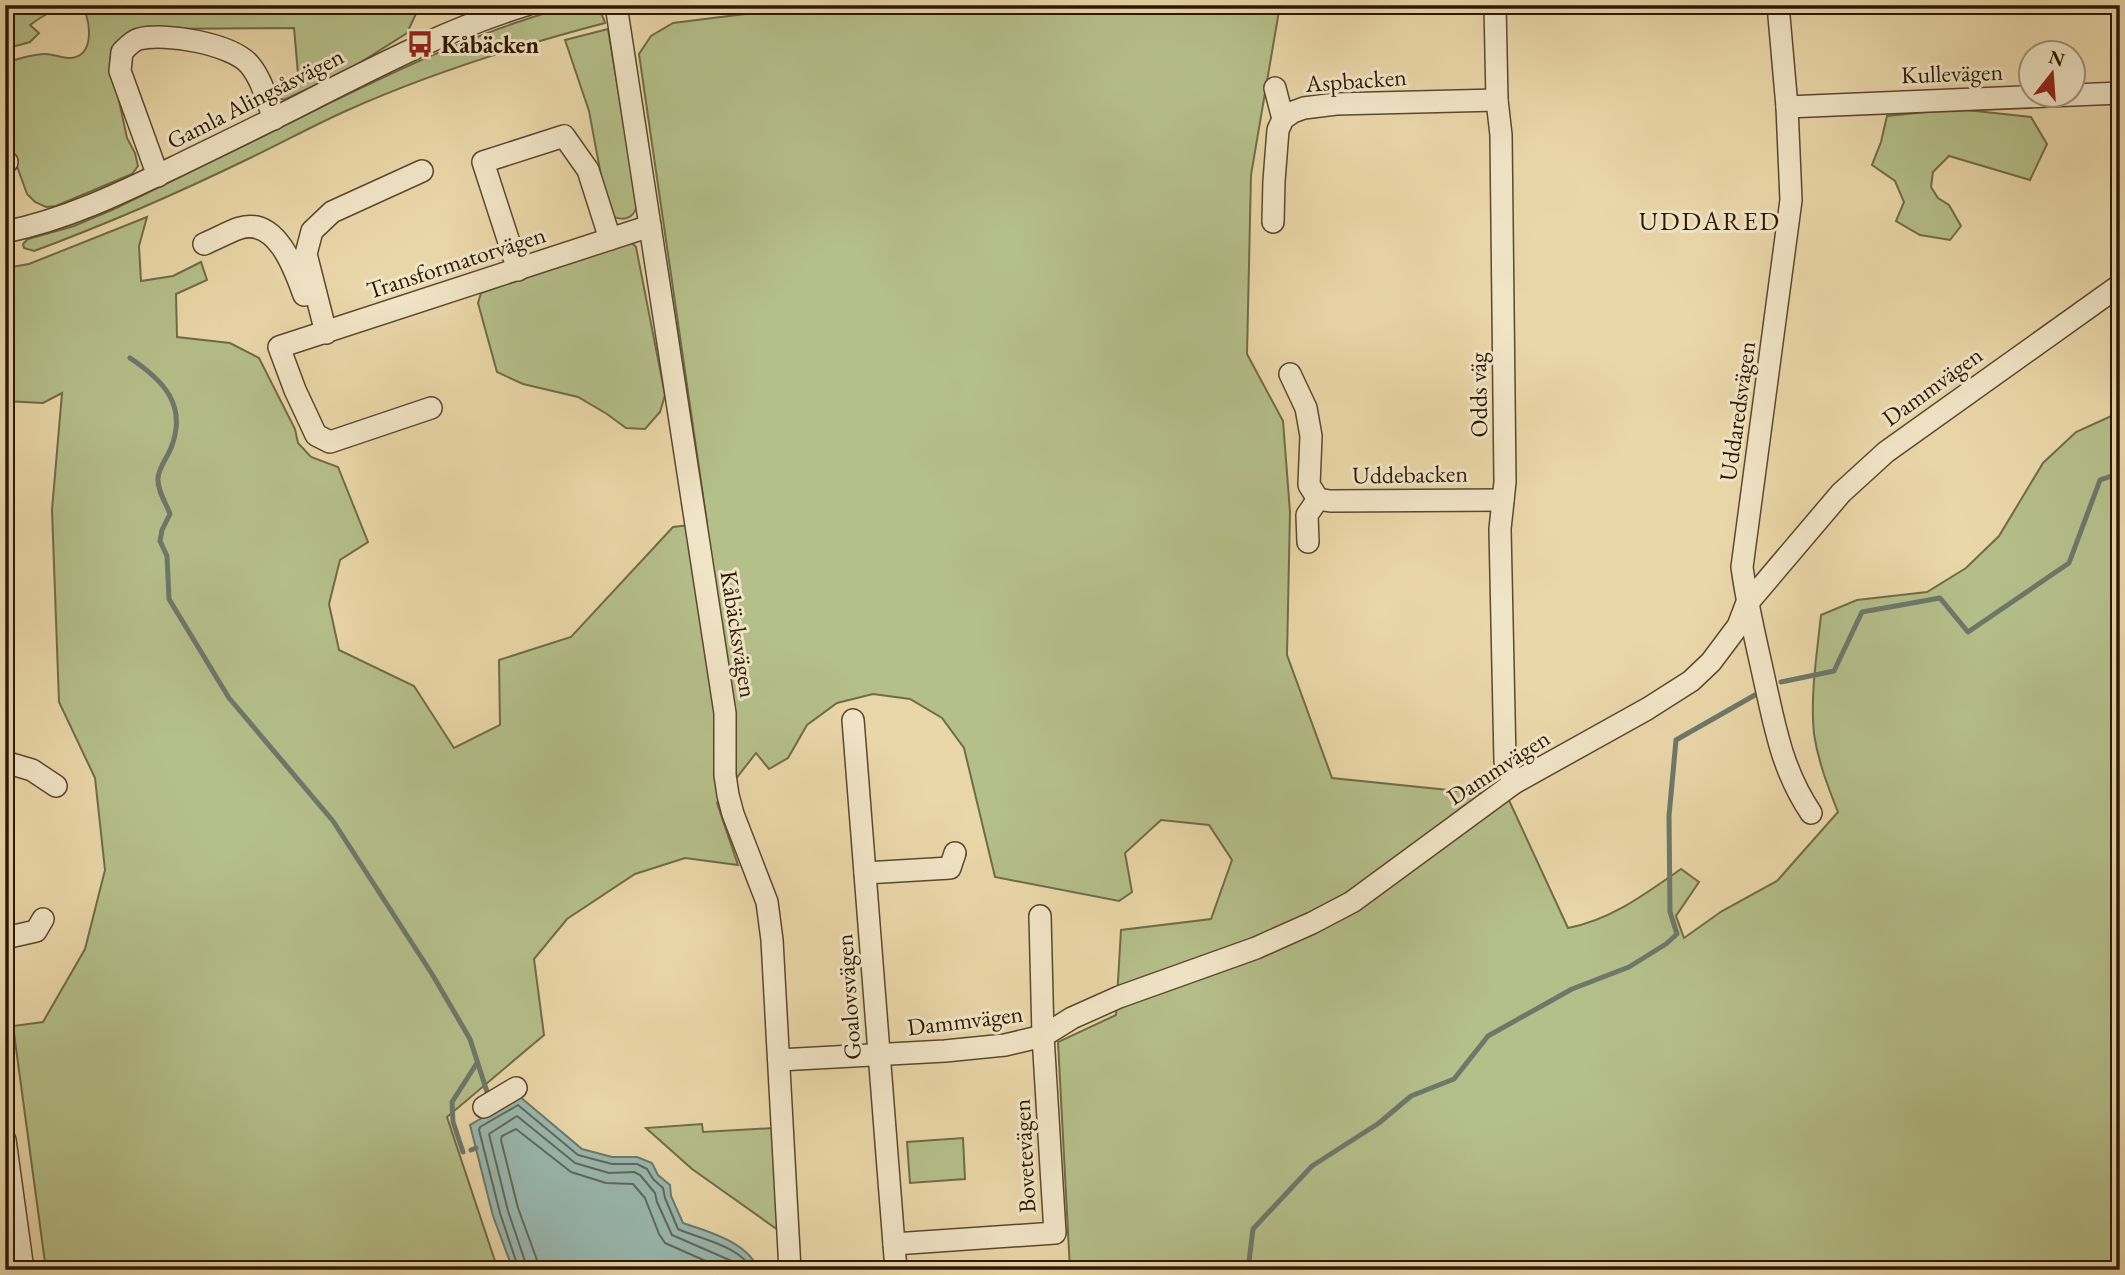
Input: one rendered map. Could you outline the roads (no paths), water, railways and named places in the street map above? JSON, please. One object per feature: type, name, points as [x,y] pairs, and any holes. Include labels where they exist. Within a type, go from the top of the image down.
[{"type":"street","name":"Gamla Alingsåsvägen","points":[[5,232],[71,215],[158,176],[420,44],[481,19],[526,5]]},
{"type":"street","name":"Kåbäcksvägen","points":[[616,5],[725,713],[725,775],[728,795],[767,902],[772,940],[789,1270]]},
{"type":"street","name":"Odds väg","points":[[1495,5],[1497,100],[1501,135],[1504,463],[1500,529],[1505,761],[1514,783]]},
{"type":"street","name":"Uddaredsvägen","points":[[1778,5],[1787,107],[1791,200],[1742,567],[1746,605],[1783,760],[1799,795],[1811,813]]},
{"type":"street","points":[[158,176],[120,71],[122,52],[137,40],[155,37],[199,42],[237,54],[257,76],[274,118]]},
{"type":"street","points":[[1275,88],[1283,119]]},
{"type":"street","name":"Kullevägen","points":[[1787,107],[2120,93]]},
{"type":"street","name":"Aspbacken","points":[[1273,222],[1276,142],[1283,119],[1304,108],[1336,104],[1497,100]]},
{"type":"street","points":[[517,270],[483,162],[564,136],[588,170],[610,239]]},
{"type":"street","points":[[327,333],[306,254],[312,231],[332,212],[422,171]]},
{"type":"street","name":"Transformatorvägen","points":[[431,408],[330,442],[316,435],[279,347],[650,226]]},
{"type":"street","points":[[204,244],[242,227],[261,230],[270,236],[290,257],[304,296],[327,333]]},
{"type":"street","name":"Dammvägen","points":[[779,1060],[1005,1045],[1043,1036],[1072,1018],[1119,997],[1255,948],[1352,902],[1514,783],[1647,709],[1691,681],[1711,662],[1738,626],[1746,605],[1841,493],[1886,452],[2120,285]]},
{"type":"street","points":[[1290,374],[1306,408],[1311,436],[1309,485],[1318,499],[1307,515],[1308,542]]},
{"type":"street","name":"Uddebacken","points":[[1318,499],[1503,500]]},
{"type":"street","name":"Goalovsvägen","points":[[853,720],[896,1270]]},
{"type":"street","points":[[5,761],[32,770],[56,786]]},
{"type":"street","points":[[865,873],[950,867],[956,853]]},
{"type":"street","name":"Bovetevägen","points":[[894,1244],[1055,1233],[1043,1036],[1040,916]]},
{"type":"street","points":[[5,938],[36,931],[43,919]]},
{"type":"street","points":[[490,1103],[516,1088]]},
{"type":"street","points":[[5,1140],[23,1270]]},
{"type":"water","points":[[519,1096],[582,1149],[612,1157],[637,1157],[652,1163],[658,1175],[670,1185],[671,1196],[683,1223],[716,1234],[737,1245],[746,1252],[759,1270],[513,1270],[493,1216],[470,1125]]},
{"type":"waterway","points":[[130,358],[153,375],[174,406],[175,433],[158,478],[160,492],[170,514],[160,541],[167,556],[169,599],[229,698],[333,821],[432,974],[470,1039],[489,1098]]},
{"type":"waterway","points":[[1781,682],[1834,671],[1862,612],[1940,598],[1968,632],[2069,563],[2100,480],[2120,473]]},
{"type":"waterway","points":[[1248,1270],[1253,1229],[1312,1166],[1379,1123],[1411,1096],[1454,1079],[1488,1036],[1572,989],[1629,967],[1677,934],[1670,912],[1669,816],[1676,740],[1755,695]]},
{"type":"waterway","points":[[463,1152],[453,1122],[452,1102],[477,1063]]},
{"type":"waterway","points":[[471,1150],[476,1148]]},
{"type":"place","name":"Kåbäcken","points":[[420,44]]},
{"type":"district","name":"UDDARED","points":[[1710,221]]}]
